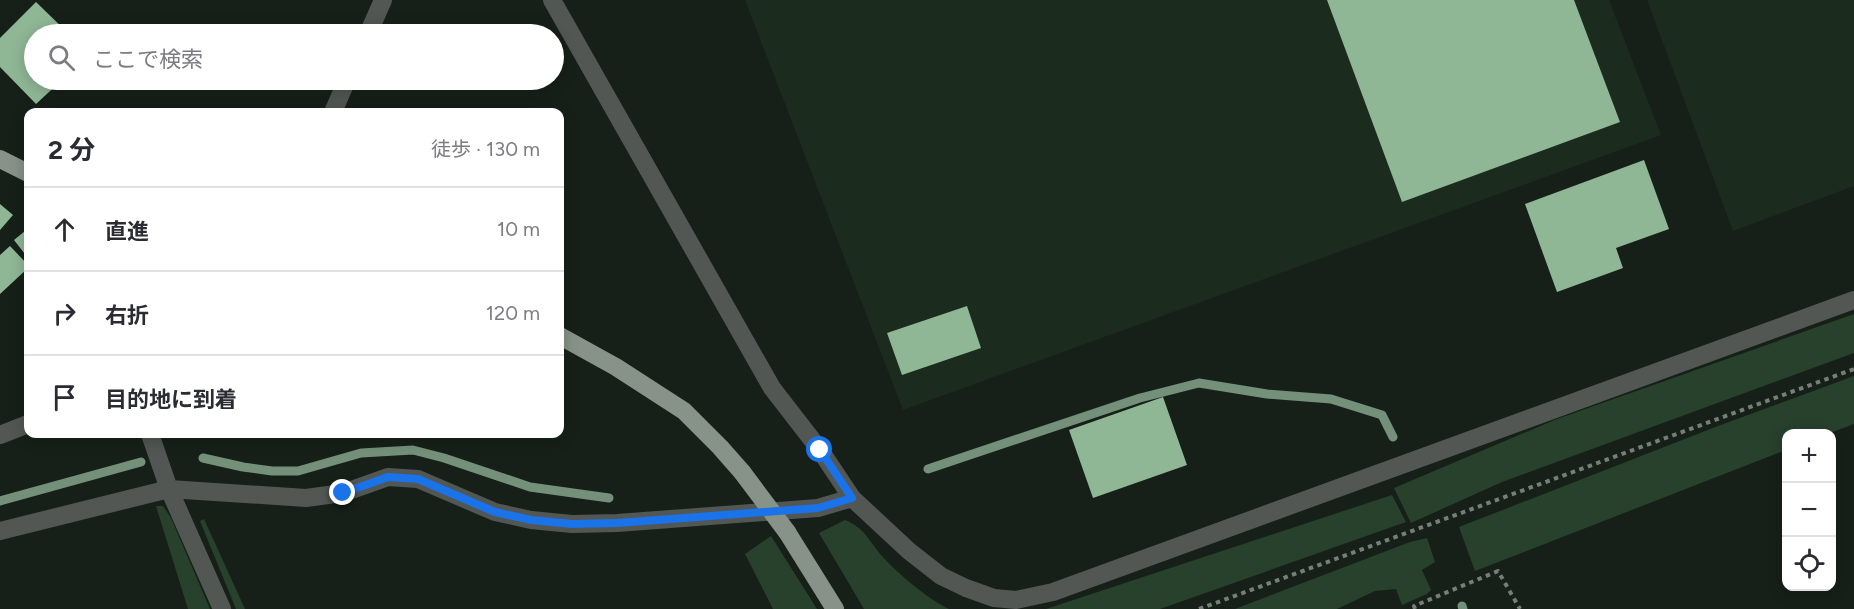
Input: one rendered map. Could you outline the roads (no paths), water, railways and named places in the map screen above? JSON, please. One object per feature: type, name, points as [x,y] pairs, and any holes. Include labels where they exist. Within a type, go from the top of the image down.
[{"type":"main road","points":[[0,159],[24,175]]},
{"type":"main road","points":[[564,338],[616,367],[684,411],[742,472],[787,532],[835,609]]},
{"type":"street","points":[[372,24],[383,0]]},
{"type":"street","points":[[552,0],[772,388],[820,450],[852,498],[909,551],[941,576],[994,598],[1016,600],[1053,592],[1854,300]]},
{"type":"street","points":[[335,108],[343,90]]},
{"type":"street","points":[[0,435],[24,426]]},
{"type":"street","points":[[151,438],[169,489],[222,609]]},
{"type":"street","points":[[0,531],[169,489],[306,498],[343,493],[388,477],[418,479],[495,512],[531,520],[572,524],[617,523],[818,508],[852,498]]},
{"type":"waterway","points":[[928,469],[1140,398],[1199,383],[1267,394],[1331,399],[1382,415],[1393,437]]},
{"type":"waterway","points":[[203,458],[272,471],[298,471],[361,453],[413,450],[530,487],[609,498]]},
{"type":"waterway","points":[[0,501],[141,462]]}]
